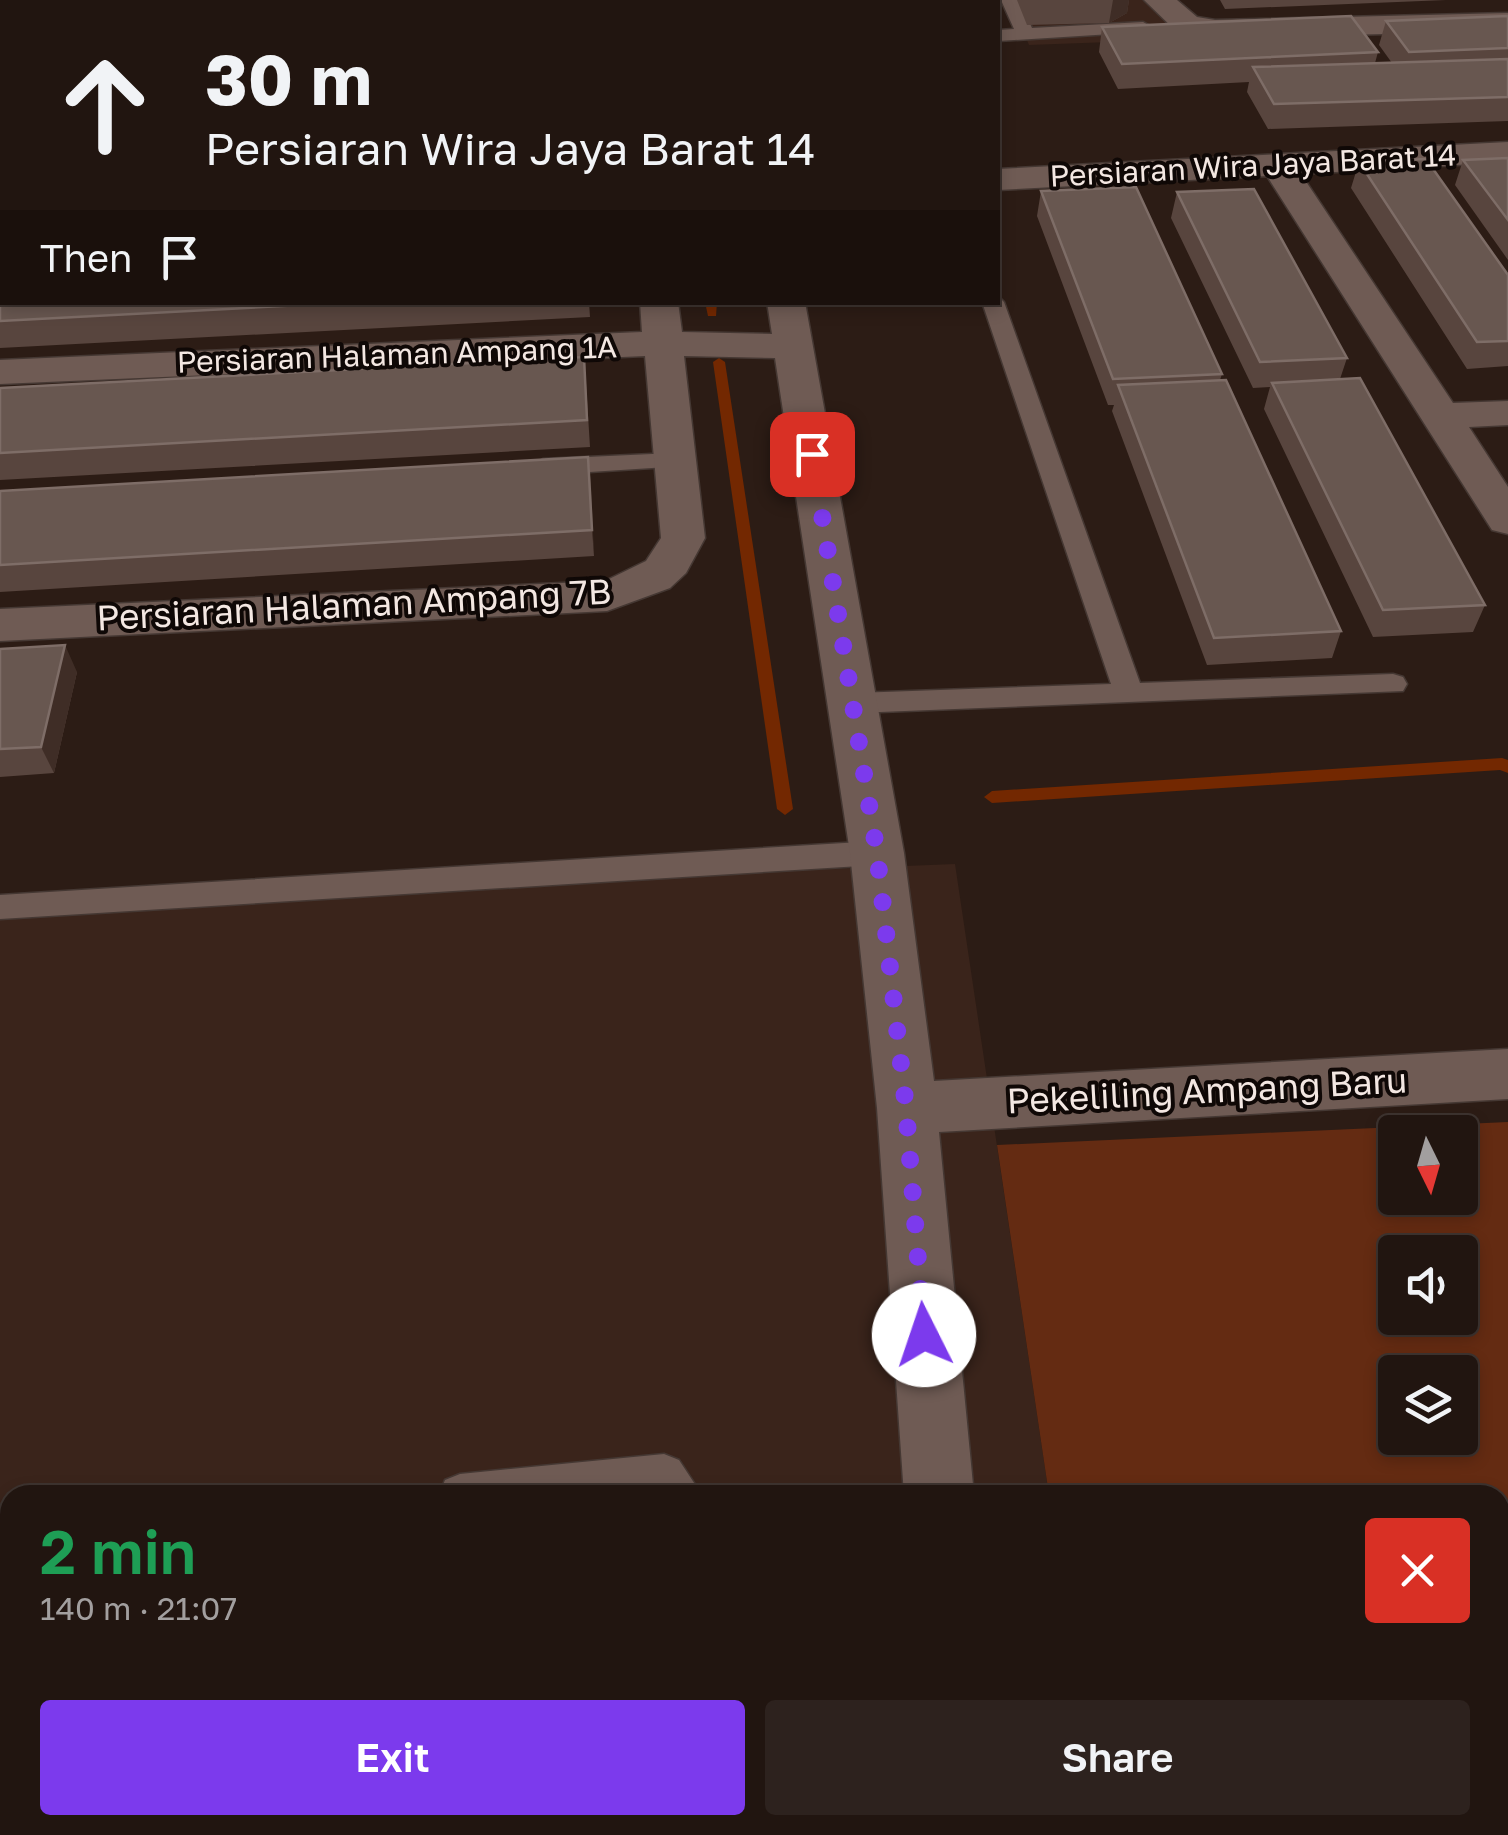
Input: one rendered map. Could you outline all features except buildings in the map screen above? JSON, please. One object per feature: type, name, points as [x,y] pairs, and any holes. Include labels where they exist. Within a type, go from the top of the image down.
[{"type":"street","points":[[1159,0],[1188,25],[1247,30],[1508,22]]},
{"type":"street","name":"Persiaran Wira Jaya Barat 14","points":[[1000,180],[1508,152]]},
{"type":"street","points":[[1278,165],[1508,520]]},
{"type":"street","points":[[660,323],[674,461]]},
{"type":"street","name":"Persiaran Halaman Ampang 1A","points":[[0,372],[660,323],[790,325]]},
{"type":"street","points":[[790,325],[877,853],[906,1108],[939,1485]]},
{"type":"street","points":[[1442,416],[1508,412]]},
{"type":"street","name":"Persiaran Halaman Ampang 7B","points":[[0,625],[606,596],[646,584],[673,564],[684,538],[674,461]]},
{"type":"street","name":"Pekeliling Ampang Baru","points":[[906,1108],[1508,1074]]},
{"type":"lane","points":[[1010,0],[1025,34]]},
{"type":"lane","points":[[1000,35],[1188,25]]},
{"type":"lane","points":[[994,305],[1128,691]]},
{"type":"lane","points":[[515,469],[674,461]]},
{"type":"lane","points":[[854,704],[1393,684]]},
{"type":"lane","points":[[0,907],[877,853]]},
{"type":"lane","points":[[557,1485],[664,1474],[672,1485]]},
{"type":"shaded area","points":[[1010,0],[1170,0],[1192,39],[1029,45]]},
{"type":"shaded area","points":[[955,864],[1048,1485],[0,1485],[0,902]]},
{"type":"shaded area","points":[[1508,1122],[1508,1485],[1048,1485],[997,1145],[1378,1128],[1378,1215],[1478,1215],[1478,1123]]},
{"type":"waterway","points":[[711,305],[712,313]]},
{"type":"waterway","points":[[719,362],[785,809]]},
{"type":"waterway","points":[[992,797],[1502,764],[1508,767]]},
{"type":"route","points":[[812,454],[877,853],[906,1108],[924,1335]]}]
